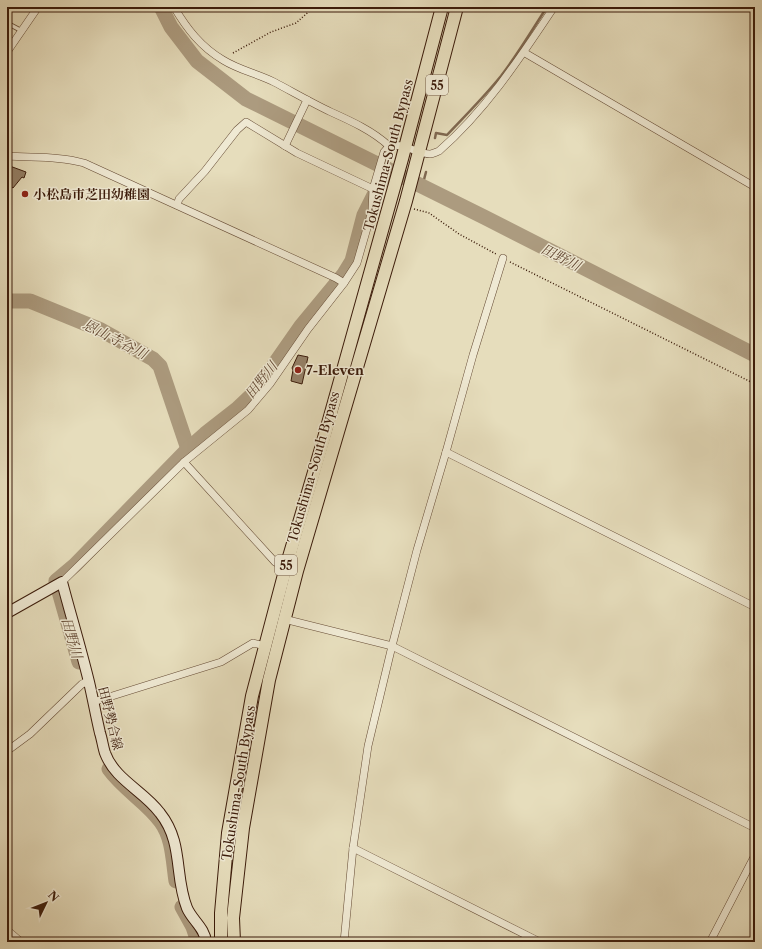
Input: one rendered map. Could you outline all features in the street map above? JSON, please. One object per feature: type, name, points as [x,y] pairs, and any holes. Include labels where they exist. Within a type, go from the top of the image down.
[{"type":"highway","name":"Tokushima-South Bypass","points":[[221,942],[221,913],[228,833],[252,696],[286,567],[322,445],[442,7]]},
{"type":"highway","name":"Tokushima-South Bypass","points":[[234,942],[233,918],[243,828],[269,680],[284,619],[333,447],[405,203],[457,7]]},
{"type":"main road","points":[[7,613],[62,582]]},
{"type":"main road","name":"田野勢合線","points":[[62,582],[105,754],[113,769],[153,804],[167,822],[178,854],[183,896],[188,910],[199,926],[206,939],[206,942]]},
{"type":"street","points":[[7,52],[38,7]]},
{"type":"street","points":[[174,7],[186,27],[206,48],[224,60],[273,82],[305,103],[346,119],[375,135],[389,146]]},
{"type":"street","points":[[62,582],[184,462],[248,410],[260,398],[320,313],[340,281],[357,263],[372,211],[373,186],[384,152],[389,146],[395,144],[403,153],[417,158],[439,151],[448,144],[478,112],[525,52],[554,7]]},
{"type":"street","points":[[525,52],[755,187]]},
{"type":"street","points":[[286,142],[305,103]]},
{"type":"street","points":[[177,205],[179,199],[205,171],[237,130],[246,122],[286,142],[298,153],[373,186]]},
{"type":"street","points":[[7,156],[56,157],[84,163],[340,281]]},
{"type":"street","points":[[344,942],[353,848],[368,746],[417,550],[473,354],[503,258]]},
{"type":"street","points":[[446,452],[755,606]]},
{"type":"street","points":[[184,462],[275,562],[286,567]]},
{"type":"street","points":[[284,619],[392,646],[755,828]]},
{"type":"street","points":[[93,702],[221,662],[253,643],[265,646]]},
{"type":"street","points":[[7,751],[30,734],[86,682]]},
{"type":"street","points":[[353,848],[540,942]]},
{"type":"street","points":[[710,942],[755,856]]},
{"type":"street","points":[[7,930],[21,942]]},
{"type":"lane","points":[[7,23],[22,31]]},
{"type":"path","points":[[233,53],[271,32],[296,23],[314,7]]},
{"type":"path","points":[[405,203],[429,213],[459,234],[535,275],[755,384]]},
{"type":"building","points":[[7,165],[26,172],[24,178],[22,177],[13,188],[7,184]]},
{"type":"building","points":[[298,355],[308,357],[302,384],[291,381],[292,368]]},
{"type":"waterway","name":"田野川","points":[[161,7],[171,27],[197,61],[246,99],[484,217],[755,355]]},
{"type":"waterway","points":[[435,138],[436,133],[447,135],[495,84],[547,7]]},
{"type":"waterway","name":"田野川","points":[[79,662],[56,581],[75,565],[188,449],[237,409],[255,392],[301,326],[344,274],[352,261],[364,215],[387,169]]},
{"type":"waterway","points":[[422,187],[426,172]]},
{"type":"waterway","name":"恩山寺谷川","points":[[7,301],[30,301],[101,330],[153,359],[160,366],[188,449]]},
{"type":"waterway","name":"田野川","points":[[109,769],[121,783],[149,808],[165,828],[172,850],[176,881]]},
{"type":"waterway","name":"田野川","points":[[182,907],[193,927],[198,942]]},
{"type":"place","name":"小松島市芝田幼稚園","points":[[25,194]]},
{"type":"place","name":"7-Eleven","points":[[298,370]]}]
